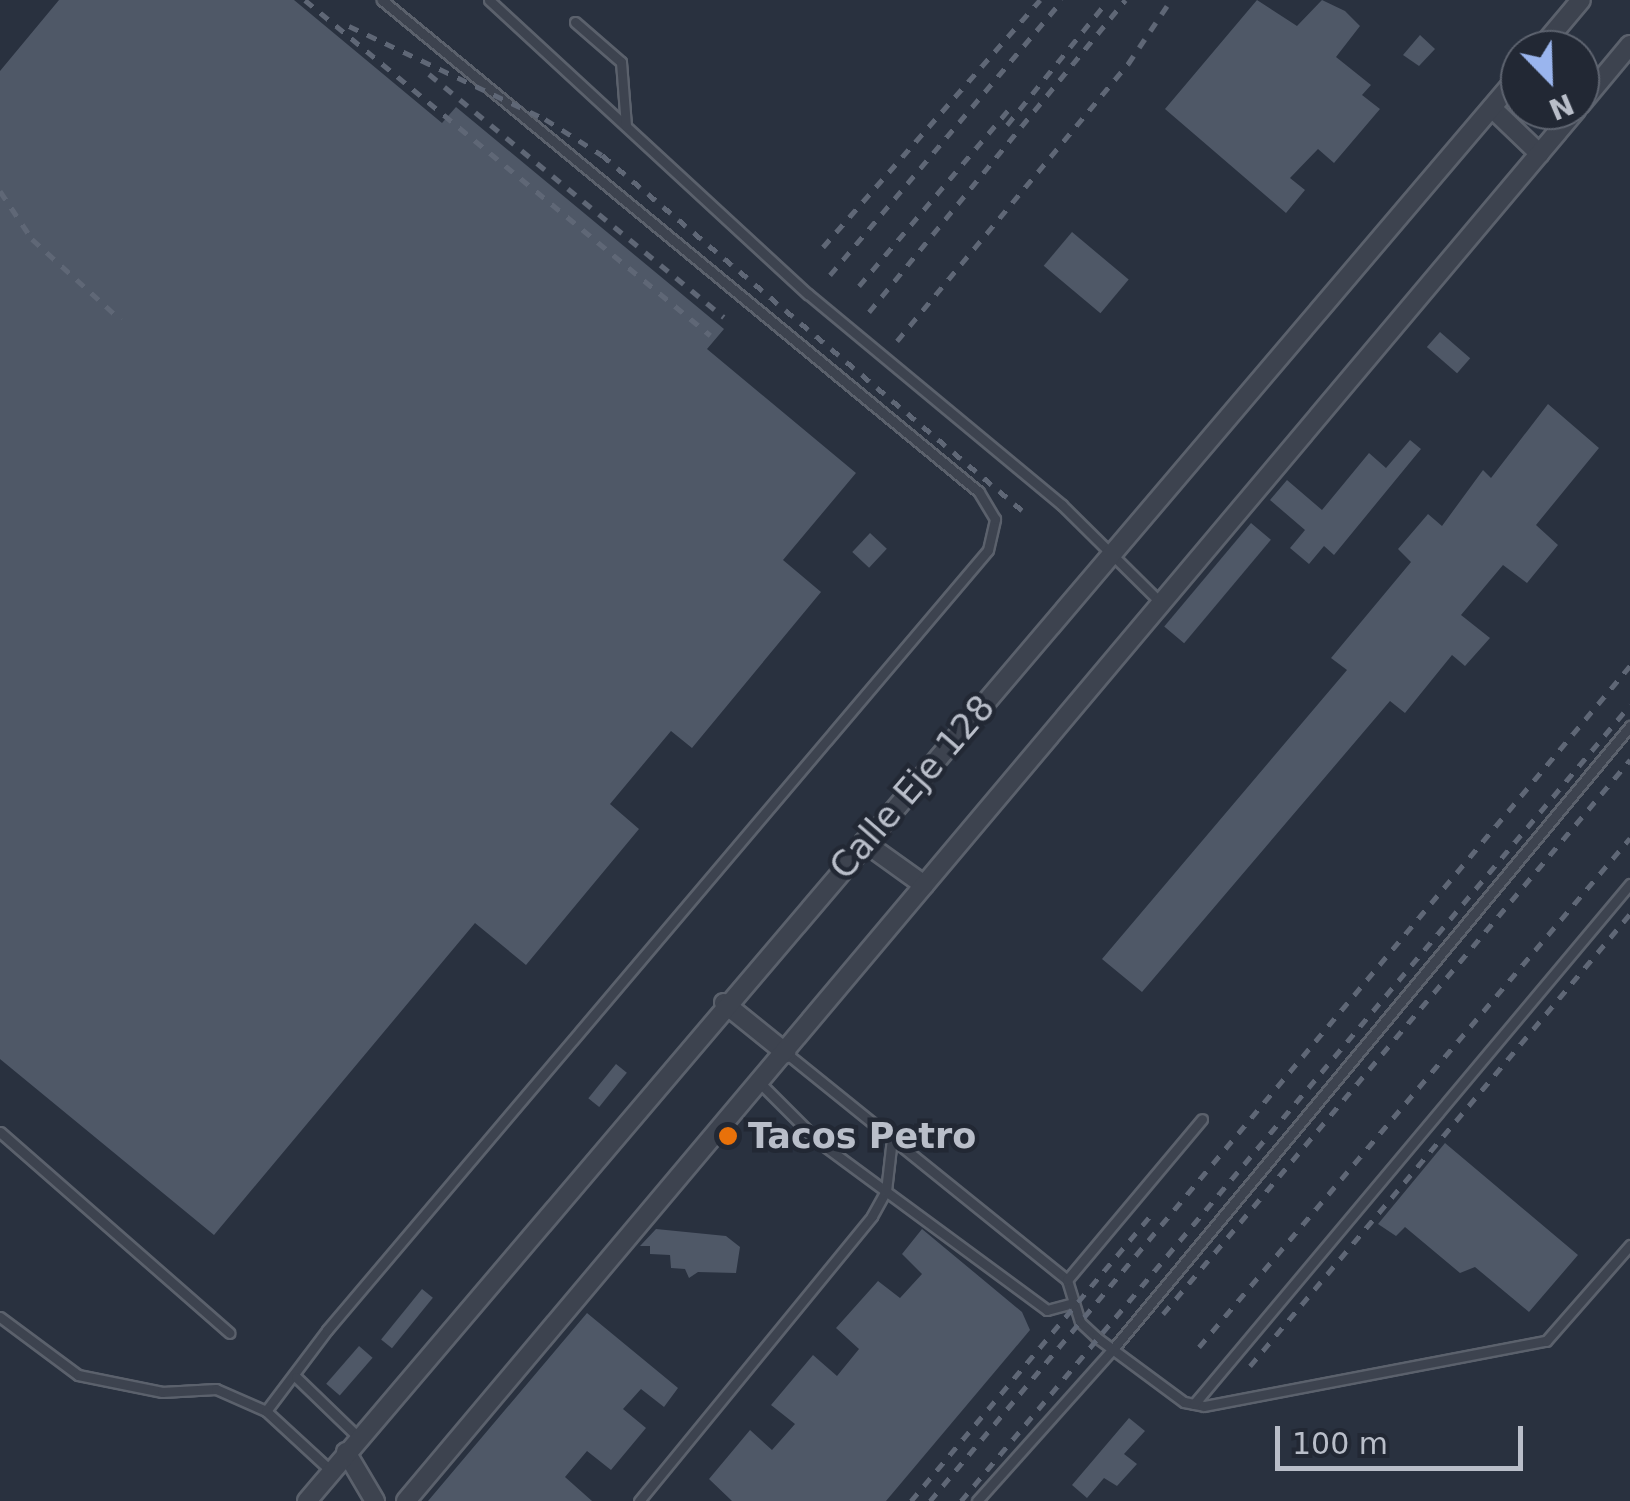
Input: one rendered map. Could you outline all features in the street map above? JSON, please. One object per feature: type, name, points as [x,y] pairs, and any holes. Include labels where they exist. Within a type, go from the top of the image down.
[{"type":"street","points":[[1554,30],[1573,4]]},
{"type":"street","name":"Calle Eje 128","points":[[1600,81],[1630,45]]},
{"type":"street","name":"Calle Eje 128","points":[[306,1501],[724,1003],[1115,554],[1500,98]]},
{"type":"street","points":[[1492,108],[1540,154]]},
{"type":"street","name":"Calle Eje 128","points":[[406,1501],[761,1084],[1159,600],[1560,130]]},
{"type":"street","points":[[864,842],[924,885]]},
{"type":"street","points":[[724,1003],[786,1053]]},
{"type":"street","points":[[346,1452],[375,1501]]},
{"type":"lane","points":[[266,1411],[296,1377],[327,1330],[988,550],[995,519],[979,492],[382,0]]},
{"type":"lane","points":[[489,0],[808,294],[1115,554],[1159,600]]},
{"type":"lane","points":[[575,22],[621,62],[626,126]]},
{"type":"lane","points":[[977,1501],[1113,1349],[1630,726]]},
{"type":"lane","points":[[1194,1404],[1630,884]]},
{"type":"lane","points":[[786,1053],[1067,1280],[1080,1322],[1194,1404],[1546,1340],[1630,1245]]},
{"type":"lane","points":[[761,1084],[820,1142],[1047,1310],[1073,1303]]},
{"type":"lane","points":[[1067,1280],[1202,1119]]},
{"type":"lane","points":[[0,1132],[230,1333]]},
{"type":"lane","points":[[639,1501],[872,1216],[886,1190],[892,1138]]},
{"type":"lane","points":[[0,1317],[78,1375],[162,1392],[216,1389],[266,1411],[330,1472]]},
{"type":"lane","points":[[296,1377],[358,1437]]},
{"type":"building","points":[[59,0],[294,0],[442,123],[456,107],[724,329],[707,349],[856,473],[783,560],[821,592],[692,748],[671,731],[610,804],[639,829],[526,965],[475,923],[214,1235],[0,1059],[0,71]]},
{"type":"building","points":[[1257,0],[1297,26],[1322,0],[1345,11],[1360,26],[1336,57],[1371,85],[1362,95],[1380,109],[1334,163],[1318,149],[1290,178],[1305,190],[1286,213],[1165,109]]},
{"type":"building","points":[[1420,35],[1435,49],[1419,66],[1403,55]]},
{"type":"building","points":[[1072,232],[1129,280],[1100,313],[1044,266]]},
{"type":"building","points":[[1440,332],[1470,358],[1457,373],[1427,347]]},
{"type":"building","points":[[1548,404],[1599,448],[1536,525],[1558,545],[1527,583],[1503,565],[1461,615],[1490,638],[1465,666],[1452,655],[1405,713],[1390,701],[1142,992],[1102,959],[1347,670],[1331,658],[1411,562],[1398,549],[1428,514],[1442,526],[1483,470],[1491,478]]},
{"type":"building","points":[[1410,440],[1421,449],[1334,555],[1324,546],[1309,564],[1290,548],[1305,530],[1270,500],[1287,480],[1322,510],[1369,453],[1386,468]]},
{"type":"building","points":[[1251,523],[1271,540],[1184,643],[1164,626]]},
{"type":"building","points":[[870,533],[887,549],[869,568],[852,552]]},
{"type":"building","points":[[616,1064],[627,1073],[599,1107],[588,1098]]},
{"type":"building","points":[[1445,1143],[1578,1255],[1529,1312],[1475,1267],[1460,1273],[1405,1227],[1396,1236],[1378,1224]]},
{"type":"building","points":[[656,1229],[726,1236],[740,1247],[736,1273],[698,1272],[689,1278],[685,1269],[671,1268],[670,1255],[650,1254],[650,1246],[640,1246]]},
{"type":"building","points":[[922,1229],[1022,1312],[1030,1330],[886,1501],[732,1501],[709,1479],[750,1430],[772,1450],[795,1424],[771,1405],[813,1355],[837,1376],[859,1349],[836,1328],[878,1281],[900,1298],[922,1274],[902,1254]]},
{"type":"building","points":[[422,1289],[433,1298],[392,1348],[381,1340]]},
{"type":"building","points":[[587,1313],[678,1388],[664,1407],[641,1389],[623,1409],[646,1428],[611,1470],[587,1451],[565,1477],[592,1501],[428,1501]]},
{"type":"building","points":[[359,1346],[373,1358],[340,1396],[326,1384]]},
{"type":"building","points":[[1129,1418],[1145,1431],[1124,1454],[1137,1464],[1117,1486],[1104,1478],[1087,1498],[1072,1485]]},
{"type":"railway","points":[[305,0],[710,335]]},
{"type":"railway","points":[[823,247],[1040,0]]},
{"type":"railway","points":[[830,275],[1062,0]]},
{"type":"railway","points":[[869,312],[1125,0]]},
{"type":"railway","points":[[897,341],[1128,64],[1171,0]]},
{"type":"railway","points":[[1007,125],[1105,4]]},
{"type":"railway","points":[[349,26],[545,119],[602,155],[1024,512]]},
{"type":"railway","points":[[429,74],[724,317]]},
{"type":"railway","points":[[859,286],[1009,109]]},
{"type":"railway","points":[[0,191],[32,239],[121,320]]},
{"type":"railway","points":[[930,1501],[1630,666]]},
{"type":"railway","points":[[961,1501],[1630,705]]},
{"type":"railway","points":[[1163,1314],[1630,760]]},
{"type":"railway","points":[[1199,1347],[1630,838]]},
{"type":"railway","points":[[1250,1366],[1630,914]]},
{"type":"railway","points":[[911,1501],[1152,1214]]},
{"type":"place","name":"Tacos Petro","points":[[728,1136]]}]
